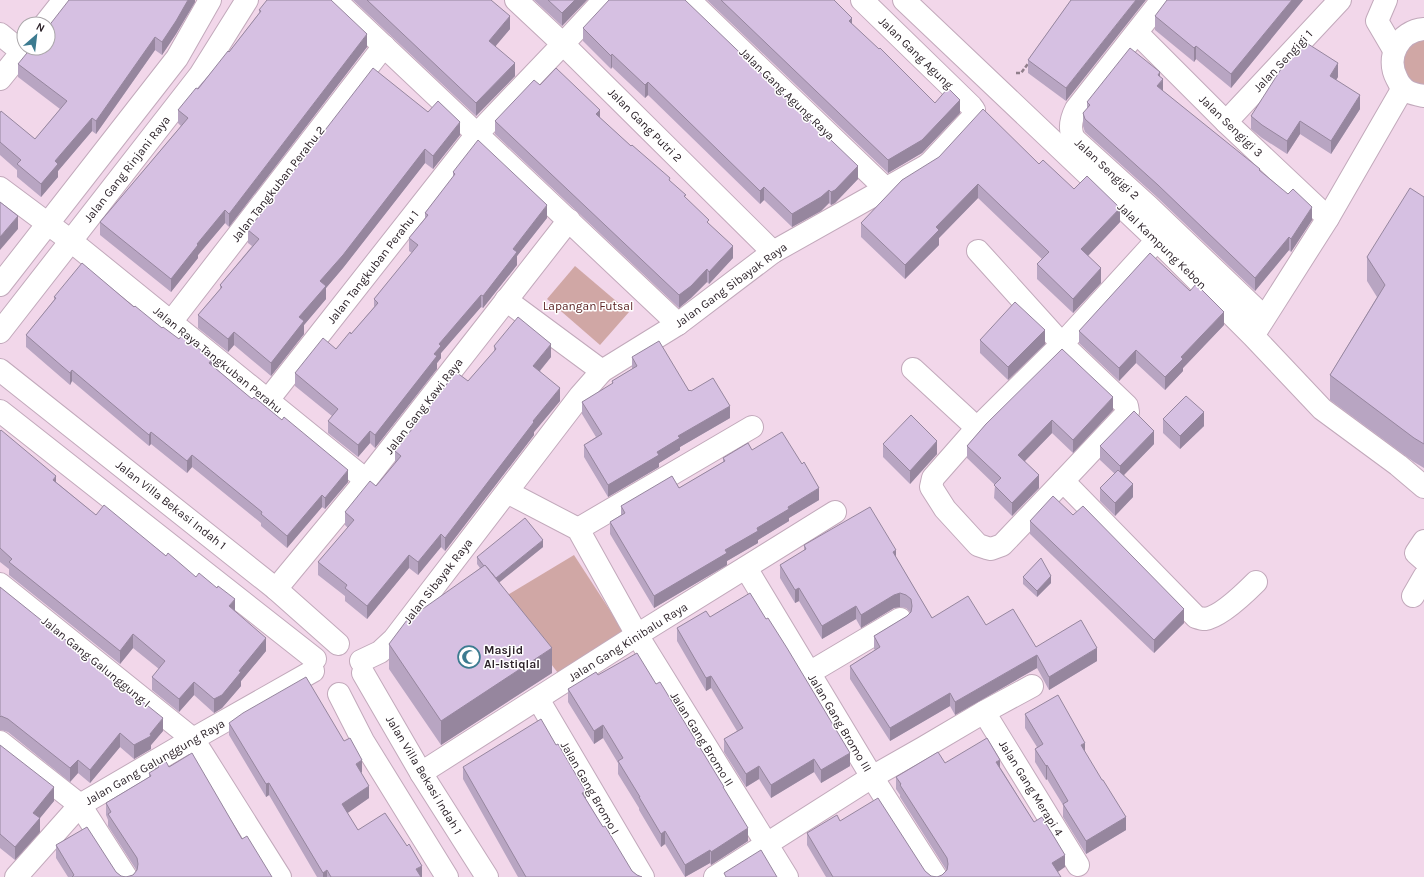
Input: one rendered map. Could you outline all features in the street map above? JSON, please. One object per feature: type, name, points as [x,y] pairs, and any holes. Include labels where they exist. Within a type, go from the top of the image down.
[{"type":"street","points":[[51,16],[64,0]]},
{"type":"street","points":[[0,285],[176,58],[210,0]]},
{"type":"street","name":"Jalan Gang Rinjani Raya","points":[[0,332],[200,75],[248,0]]},
{"type":"street","points":[[335,0],[678,324]]},
{"type":"street","name":"Jalan Gang Putri 2","points":[[516,0],[563,44],[773,252]]},
{"type":"street","name":"Jalan Tangkuban Perahu 1","points":[[268,400],[478,134],[604,0]]},
{"type":"street","name":"Jalan Gang Agung Raya","points":[[689,0],[886,188]]},
{"type":"street","name":"Jalan Gang Agung","points":[[862,0],[971,106]]},
{"type":"street","name":"Jalal Kampung Kebon","points":[[904,0],[1157,240],[1253,336],[1322,409],[1398,465],[1424,487]]},
{"type":"street","name":"Jalan Sengigi 2","points":[[1162,0],[1076,109],[1071,121],[1070,129],[1075,140],[1264,317]]},
{"type":"street","name":"Jalan Sengigi 1","points":[[1226,122],[1340,0]]},
{"type":"street","points":[[1386,0],[1377,21],[1394,50]]},
{"type":"street","points":[[1253,336],[1328,218],[1415,95],[1394,74],[1392,63],[1394,50],[1403,38],[1410,32],[1424,29]]},
{"type":"street","name":"Jalan Sengigi 3","points":[[1137,33],[1226,122],[1328,218]]},
{"type":"street","points":[[0,34],[16,45]]},
{"type":"street","name":"Jalan Tangkuban Perahu 2","points":[[171,322],[384,46]]},
{"type":"street","points":[[0,79],[19,56]]},
{"type":"street","points":[[176,58],[200,75]]},
{"type":"street","name":"Jalan Gang Sibayak Raya","points":[[507,492],[580,396],[602,371],[678,324],[773,252],[931,162],[972,118],[974,110],[971,106]]},
{"type":"street","name":"Jalan Raya Tangkuban Perahu","points":[[0,188],[71,241],[366,480]]},
{"type":"street","name":"Jalan Gang Kawi Raya","points":[[276,589],[366,480],[568,220]]},
{"type":"street","points":[[978,251],[1062,344],[1127,406],[1128,409],[1128,412],[1002,546],[991,549],[983,548],[978,545],[945,509],[931,487],[933,478],[977,428],[1062,344],[1157,240]]},
{"type":"street","points":[[506,300],[602,371]]},
{"type":"street","points":[[913,369],[977,428]]},
{"type":"street","name":"Jalan Villa Bekasi Indah 1","points":[[0,370],[276,589],[338,644]]},
{"type":"street","points":[[0,411],[314,665]]},
{"type":"street","points":[[507,492],[578,529],[752,427]]},
{"type":"street","points":[[1063,481],[1196,617],[1206,619],[1227,608],[1256,582]]},
{"type":"street","name":"Jalan Sibayak Raya","points":[[362,667],[391,643],[507,492]]},
{"type":"street","name":"Jalan Gang Kinibalu Raya","points":[[421,773],[637,635],[835,512]]},
{"type":"street","name":"Jalan Gang Bromo II","points":[[578,529],[637,635],[787,877]]},
{"type":"street","points":[[1424,541],[1416,553],[1424,560]]},
{"type":"street","name":"Jalan Gang Bromo III","points":[[746,568],[872,777],[936,877]]},
{"type":"street","points":[[1413,596],[1424,577]]},
{"type":"street","name":"Jalan Gang Galunggung I","points":[[0,584],[192,739],[280,877]]},
{"type":"street","points":[[809,673],[900,620]]},
{"type":"street","points":[[338,644],[348,647],[356,652],[362,667],[360,681],[355,688],[347,692],[339,694],[329,693],[321,688],[315,680],[314,665],[320,651],[329,646],[338,644]]},
{"type":"street","name":"Jalan Gang Galunggung Raya","points":[[16,877],[80,806],[314,665]]},
{"type":"street","name":"Jalan Villa Bekasi Indah 1","points":[[362,667],[421,773],[487,877]]},
{"type":"street","points":[[715,877],[872,777],[1032,686]]},
{"type":"street","points":[[339,694],[363,741],[447,877]]},
{"type":"street","name":"Jalan Gang Bromo I","points":[[538,699],[643,877]]},
{"type":"street","name":"Jalan Gang Merapi 4","points":[[984,712],[1078,865]]},
{"type":"street","points":[[0,742],[80,806],[126,877]]},
{"type":"path","points":[[1011,74],[1021,72],[1030,60]]},
{"type":"green space","points":[[1424,29],[1424,96],[1409,92],[1393,53]]},
{"type":"green space","name":"Lapangan Futsal","points":[[575,266],[629,312],[600,345],[547,299]]},
{"type":"green space","points":[[574,555],[626,635],[558,673],[501,599]]},
{"type":"building","points":[[69,0],[188,0],[162,42],[155,37],[96,121],[92,118],[55,161],[58,164],[41,184],[17,164],[21,160],[0,142],[0,113],[1,111],[35,139],[67,101],[18,64],[24,56],[56,56],[56,17]]},
{"type":"building","points":[[267,0],[331,0],[367,34],[229,214],[225,210],[171,279],[100,222],[188,118],[178,110],[196,88],[198,89],[228,51],[229,52],[261,11],[259,10]]},
{"type":"building","points":[[367,0],[491,0],[510,16],[489,41],[515,63],[476,103]]},
{"type":"building","points":[[548,0],[575,0],[562,13]]},
{"type":"building","points":[[609,0],[685,0],[858,166],[835,190],[831,192],[829,190],[821,197],[792,214],[764,187],[760,191],[648,82],[645,85],[612,54],[611,56],[583,28]]},
{"type":"building","points":[[721,0],[834,0],[852,18],[849,21],[879,49],[880,48],[935,103],[948,88],[960,100],[922,140],[888,160]]},
{"type":"building","points":[[1071,0],[1136,0],[1066,88],[1028,60]]},
{"type":"building","points":[[1167,0],[1292,0],[1231,74],[1196,46],[1194,48],[1155,16]]},
{"type":"building","points":[[1305,42],[1338,63],[1330,76],[1360,95],[1331,141],[1300,121],[1287,141],[1251,116],[1283,66]]},
{"type":"building","points":[[1130,48],[1160,72],[1158,75],[1163,79],[1157,86],[1260,169],[1259,170],[1288,194],[1293,189],[1312,207],[1291,239],[1289,237],[1255,278],[1158,185],[1085,119],[1083,113],[1090,105],[1087,102]]},
{"type":"building","points":[[373,68],[428,112],[438,101],[460,122],[433,156],[425,149],[343,255],[320,281],[326,286],[299,317],[304,321],[271,363],[234,332],[228,339],[198,315],[222,287],[220,285],[259,239],[248,230]]},
{"type":"building","points":[[556,68],[600,110],[596,114],[631,146],[632,145],[670,178],[669,180],[686,195],[684,196],[709,220],[707,222],[733,246],[709,272],[707,269],[691,286],[679,295],[495,121],[534,80],[540,85]]},
{"type":"building","points":[[983,109],[1039,164],[1043,160],[1074,189],[1087,176],[1120,208],[1081,249],[1101,268],[1073,299],[1037,264],[1049,252],[978,184],[936,227],[939,230],[905,265],[861,223],[902,180],[939,157]]},
{"type":"building","points":[[478,140],[547,205],[513,249],[517,252],[483,296],[481,295],[439,344],[441,346],[434,354],[437,356],[375,435],[370,431],[358,445],[328,421],[338,409],[295,373],[323,338],[336,349],[378,303],[374,299],[418,245],[409,238],[428,215],[425,213],[455,174],[453,172]]},
{"type":"building","points":[[1410,188],[1424,197],[1424,444],[1330,375],[1385,285],[1367,257]]},
{"type":"building","points":[[0,202],[18,216],[0,237]]},
{"type":"building","points":[[1150,253],[1190,291],[1196,284],[1224,312],[1181,357],[1183,359],[1165,377],[1136,350],[1119,368],[1079,331]]},
{"type":"building","points":[[82,263],[134,307],[135,306],[162,328],[163,327],[179,339],[182,335],[212,359],[209,363],[252,399],[254,397],[282,420],[284,417],[348,470],[325,498],[322,495],[287,536],[261,514],[262,512],[192,455],[187,461],[151,432],[149,435],[72,370],[70,373],[26,335],[56,298],[54,297]]},
{"type":"building","points":[[1015,302],[1045,330],[1008,367],[980,340]]},
{"type":"building","points":[[518,317],[551,344],[533,366],[560,388],[533,421],[534,422],[445,538],[441,534],[418,562],[409,555],[367,606],[345,588],[347,585],[318,562],[354,520],[345,512],[370,481],[376,486],[401,456],[395,451],[456,372],[468,381],[496,349],[494,346]]},
{"type":"building","points":[[659,341],[689,391],[713,378],[730,406],[678,436],[680,438],[657,452],[659,455],[608,485],[584,445],[602,434],[582,402],[637,366],[632,357]]},
{"type":"building","points":[[1062,349],[1113,397],[1073,440],[1052,420],[1018,455],[1039,475],[1012,503],[994,485],[1001,478],[967,446],[986,424]]},
{"type":"building","points":[[1186,396],[1204,412],[1180,436],[1163,419]]},
{"type":"building","points":[[1134,411],[1154,431],[1120,466],[1100,446]]},
{"type":"building","points":[[911,415],[937,441],[910,471],[883,444]]},
{"type":"building","points":[[1,430],[56,476],[53,480],[96,515],[104,505],[166,556],[168,553],[196,577],[199,573],[217,588],[218,586],[235,599],[229,606],[266,638],[239,671],[241,672],[222,695],[214,699],[194,682],[179,699],[152,677],[165,661],[133,634],[120,651],[9,562],[12,559],[0,548]]},
{"type":"building","points":[[782,432],[802,464],[804,462],[819,488],[788,507],[789,509],[757,528],[758,531],[725,550],[727,553],[654,596],[610,522],[625,513],[621,506],[672,476],[679,488],[725,461],[723,458],[748,443],[752,450]]},
{"type":"building","points":[[1118,470],[1133,484],[1115,503],[1100,488]]},
{"type":"building","points":[[1053,496],[1073,515],[1083,506],[1184,609],[1154,640],[1030,521]]},
{"type":"building","points":[[870,507],[896,550],[893,552],[932,618],[968,596],[986,625],[1013,609],[1036,647],[1081,620],[1097,648],[1049,677],[1037,655],[955,702],[950,693],[890,728],[850,666],[880,647],[874,636],[911,612],[911,599],[900,593],[894,595],[861,615],[856,606],[822,626],[799,588],[795,590],[780,565],[806,549],[804,545]]},
{"type":"building","points":[[525,518],[543,540],[496,578],[477,557]]},
{"type":"building","points":[[1041,558],[1051,576],[1037,591],[1023,577]]},
{"type":"building","name":"Masjid Al-Istiqlal","points":[[485,565],[552,648],[441,721],[389,644],[407,620]]},
{"type":"building","points":[[0,587],[163,718],[150,734],[151,736],[134,745],[120,733],[90,770],[78,760],[70,768],[8,719],[1,716],[0,717]]},
{"type":"building","points":[[750,593],[766,619],[768,618],[787,648],[850,753],[821,770],[814,759],[771,785],[759,766],[746,774],[724,739],[743,728],[711,676],[706,678],[677,628],[706,611],[710,617]]},
{"type":"building","points":[[637,653],[656,684],[660,682],[748,828],[711,852],[710,850],[685,865],[665,831],[661,834],[639,797],[618,761],[623,758],[603,725],[594,731],[568,689],[596,672],[598,675]]},
{"type":"building","points":[[306,677],[344,741],[350,738],[362,760],[356,764],[369,786],[342,804],[358,830],[385,813],[407,846],[409,844],[422,866],[416,869],[421,877],[331,877],[327,870],[323,873],[269,783],[266,784],[229,723],[243,713]]},
{"type":"building","points":[[1058,695],[1085,743],[1081,745],[1126,817],[1086,841],[1063,804],[1068,801],[1047,765],[1046,766],[1035,749],[1043,744],[1025,714]]},
{"type":"building","points":[[541,719],[556,745],[558,744],[586,792],[582,793],[603,827],[605,826],[632,871],[642,877],[526,877],[463,767]]},
{"type":"building","points":[[987,738],[1000,760],[996,762],[1034,822],[1042,817],[1065,855],[1052,863],[1061,877],[937,877],[942,875],[947,870],[947,858],[896,777],[938,752],[945,763]]},
{"type":"building","points":[[0,745],[54,787],[33,813],[40,818],[15,847],[0,834]]},
{"type":"building","points":[[192,753],[242,839],[247,836],[272,877],[126,877],[133,875],[137,870],[137,858],[108,814],[111,812],[106,803],[151,776],[149,773],[159,767],[155,763],[164,758],[169,767]]},
{"type":"building","points":[[878,798],[925,871],[931,876],[937,877],[833,877],[807,833],[837,815],[840,821]]},
{"type":"building","points":[[87,827],[116,872],[121,876],[126,877],[72,877],[74,875],[56,845]]},
{"type":"building","points":[[761,850],[777,877],[726,877],[724,873]]},
{"type":"place","name":"Masjid Al-Istiqlal","points":[[469,657]]}]
